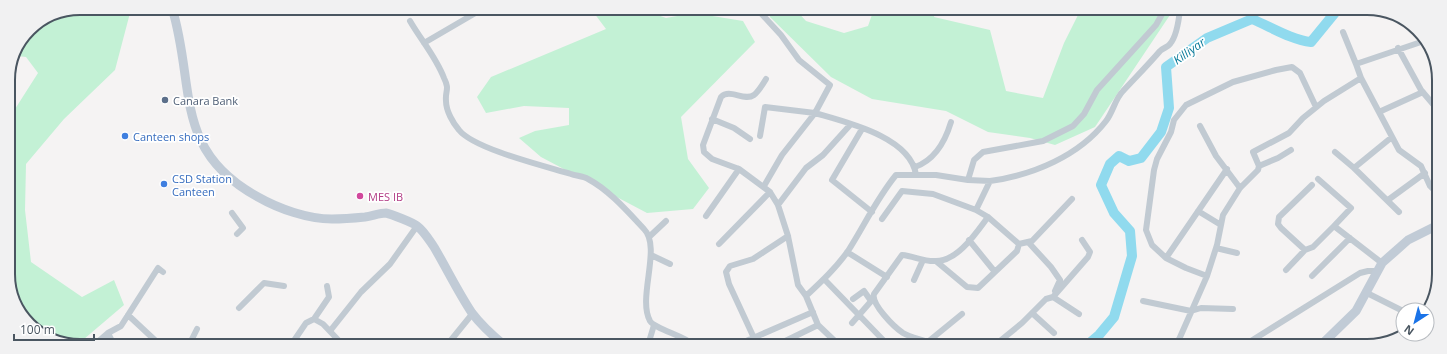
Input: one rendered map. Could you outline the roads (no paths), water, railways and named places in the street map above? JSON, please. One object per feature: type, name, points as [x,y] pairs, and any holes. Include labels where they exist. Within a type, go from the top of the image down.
[{"type":"main road","points":[[173,15],[182,55],[190,110],[196,131],[213,161],[241,188],[274,206],[300,213],[307,217],[332,219],[363,217],[387,213],[417,226],[428,238],[473,313],[489,333],[496,339]]},
{"type":"main road","points":[[1327,339],[1356,311],[1380,267],[1408,240],[1432,229]]},
{"type":"street","points":[[424,43],[472,15]]},
{"type":"street","points":[[763,15],[781,35],[799,60],[830,85],[815,113],[782,155],[764,186]]},
{"type":"street","points":[[968,180],[974,160],[983,152],[1043,141],[1073,126],[1084,114],[1097,90],[1156,25],[1162,15]]},
{"type":"street","points":[[806,296],[824,279],[847,252],[885,189],[896,175],[936,175],[968,180],[990,181],[1011,178],[1060,160],[1085,144],[1107,120],[1121,93],[1162,50],[1171,44],[1177,28],[1179,15]]},
{"type":"street","points":[[410,21],[445,79],[448,87],[446,106],[454,123],[465,136],[482,146],[588,178],[607,192],[646,231],[649,237],[651,255],[647,283],[650,320],[654,325],[673,332],[684,339]]},
{"type":"street","points":[[1343,32],[1361,78],[1392,137],[1400,150],[1417,162],[1432,186]]},
{"type":"street","points":[[1356,64],[1398,48],[1420,42]]},
{"type":"street","points":[[1398,48],[1423,92],[1432,103]]},
{"type":"street","points":[[1207,276],[1166,258],[1152,244],[1146,230],[1157,159],[1182,109],[1233,82],[1276,70],[1292,68],[1300,73],[1316,107]]},
{"type":"street","points":[[1259,166],[1253,152],[1289,133],[1316,107],[1361,78]]},
{"type":"street","points":[[766,79],[753,96],[748,97],[724,94],[721,97],[703,145],[704,152],[712,159],[739,169],[764,186],[770,192],[778,205],[788,236],[798,285],[806,296],[818,325],[833,339]]},
{"type":"street","points":[[1378,112],[1423,92]]},
{"type":"street","points":[[760,136],[765,107],[815,113],[851,124],[895,144],[906,153],[915,167],[916,175]]},
{"type":"street","points":[[712,119],[734,128],[750,139]]},
{"type":"street","points":[[915,167],[926,163],[936,154],[951,122]]},
{"type":"street","points":[[778,205],[806,168],[824,155],[851,124]]},
{"type":"street","points":[[1200,126],[1216,156],[1240,188]]},
{"type":"street","points":[[862,129],[832,180],[872,212]]},
{"type":"street","points":[[1354,168],[1392,137]]},
{"type":"street","points":[[1179,339],[1207,276],[1226,209],[1240,188],[1258,170],[1259,166],[1278,158],[1291,150]]},
{"type":"street","points":[[1335,152],[1354,168],[1399,212]]},
{"type":"street","points":[[706,216],[739,169]]},
{"type":"street","points":[[1166,258],[1173,250],[1227,169]]},
{"type":"street","points":[[1388,200],[1425,173]]},
{"type":"street","points":[[1286,270],[1305,250],[1312,247],[1351,208],[1318,179]]},
{"type":"street","points":[[976,210],[990,181]]},
{"type":"street","points":[[1305,250],[1281,228],[1278,224],[1278,220],[1281,214],[1312,185]]},
{"type":"street","points":[[882,219],[902,191],[933,194],[988,216],[1019,244]]},
{"type":"street","points":[[719,244],[770,192]]},
{"type":"street","points":[[1019,244],[1032,241],[1072,199]]},
{"type":"street","points":[[1198,211],[1221,225]]},
{"type":"street","points":[[232,213],[243,228],[237,234]]},
{"type":"street","points":[[852,323],[872,300],[878,288],[902,255],[937,262],[952,256],[969,240],[988,216]]},
{"type":"street","points":[[649,237],[666,221]]},
{"type":"street","points":[[330,331],[361,292],[390,264],[417,226]]},
{"type":"street","points":[[1254,339],[1360,273],[1380,267],[1350,238],[1334,226]]},
{"type":"street","points":[[788,236],[753,258],[730,266],[726,272],[729,284],[754,338],[812,312]]},
{"type":"street","points":[[1312,276],[1350,238]]},
{"type":"street","points":[[969,240],[995,272]]},
{"type":"street","points":[[1056,298],[1088,257],[1090,252],[1082,240]]},
{"type":"street","points":[[1032,241],[1060,280],[1056,298]]},
{"type":"street","points":[[937,262],[967,287],[978,288],[1017,251],[1019,244]]},
{"type":"street","points":[[1216,248],[1237,253]]},
{"type":"street","points":[[847,252],[887,277]]},
{"type":"street","points":[[651,255],[670,264]]},
{"type":"street","points":[[914,280],[923,260]]},
{"type":"street","points":[[102,339],[121,326],[158,268],[163,272]]},
{"type":"street","points":[[824,279],[882,339]]},
{"type":"street","points":[[239,308],[264,283],[284,286]]},
{"type":"street","points":[[295,339],[306,323],[314,319],[329,297],[327,286]]},
{"type":"street","points":[[853,299],[864,291],[898,329],[916,339]]},
{"type":"street","points":[[1367,293],[1395,307]]},
{"type":"street","points":[[1003,339],[1046,299],[1056,298],[1079,314]]},
{"type":"street","points":[[1143,301],[1191,311],[1201,308],[1233,309]]},
{"type":"street","points":[[452,339],[473,313]]},
{"type":"street","points":[[1032,313],[1054,333]]},
{"type":"street","points":[[931,339],[962,314]]},
{"type":"street","points":[[128,315],[154,339]]},
{"type":"street","points":[[314,319],[330,331],[337,339]]},
{"type":"street","points":[[650,339],[654,325]]},
{"type":"street","points":[[789,339],[818,325]]},
{"type":"street","points":[[192,339],[196,329]]},
{"type":"street","points":[[108,334],[111,339]]},
{"type":"waterway","name":"Killiyar","points":[[1094,339],[1114,317],[1132,256],[1130,231],[1114,213],[1101,185],[1110,164],[1119,156],[1129,161],[1141,158],[1161,132],[1169,108],[1166,67],[1207,38],[1252,19],[1289,36],[1311,42],[1333,15]]},
{"type":"place","name":"Canara Bank","points":[[165,100]]},
{"type":"place","name":"Canteen shops","points":[[125,136]]},
{"type":"place","name":"CSD Station Canteen","points":[[164,184]]},
{"type":"place","name":"MES IB","points":[[360,196]]}]
